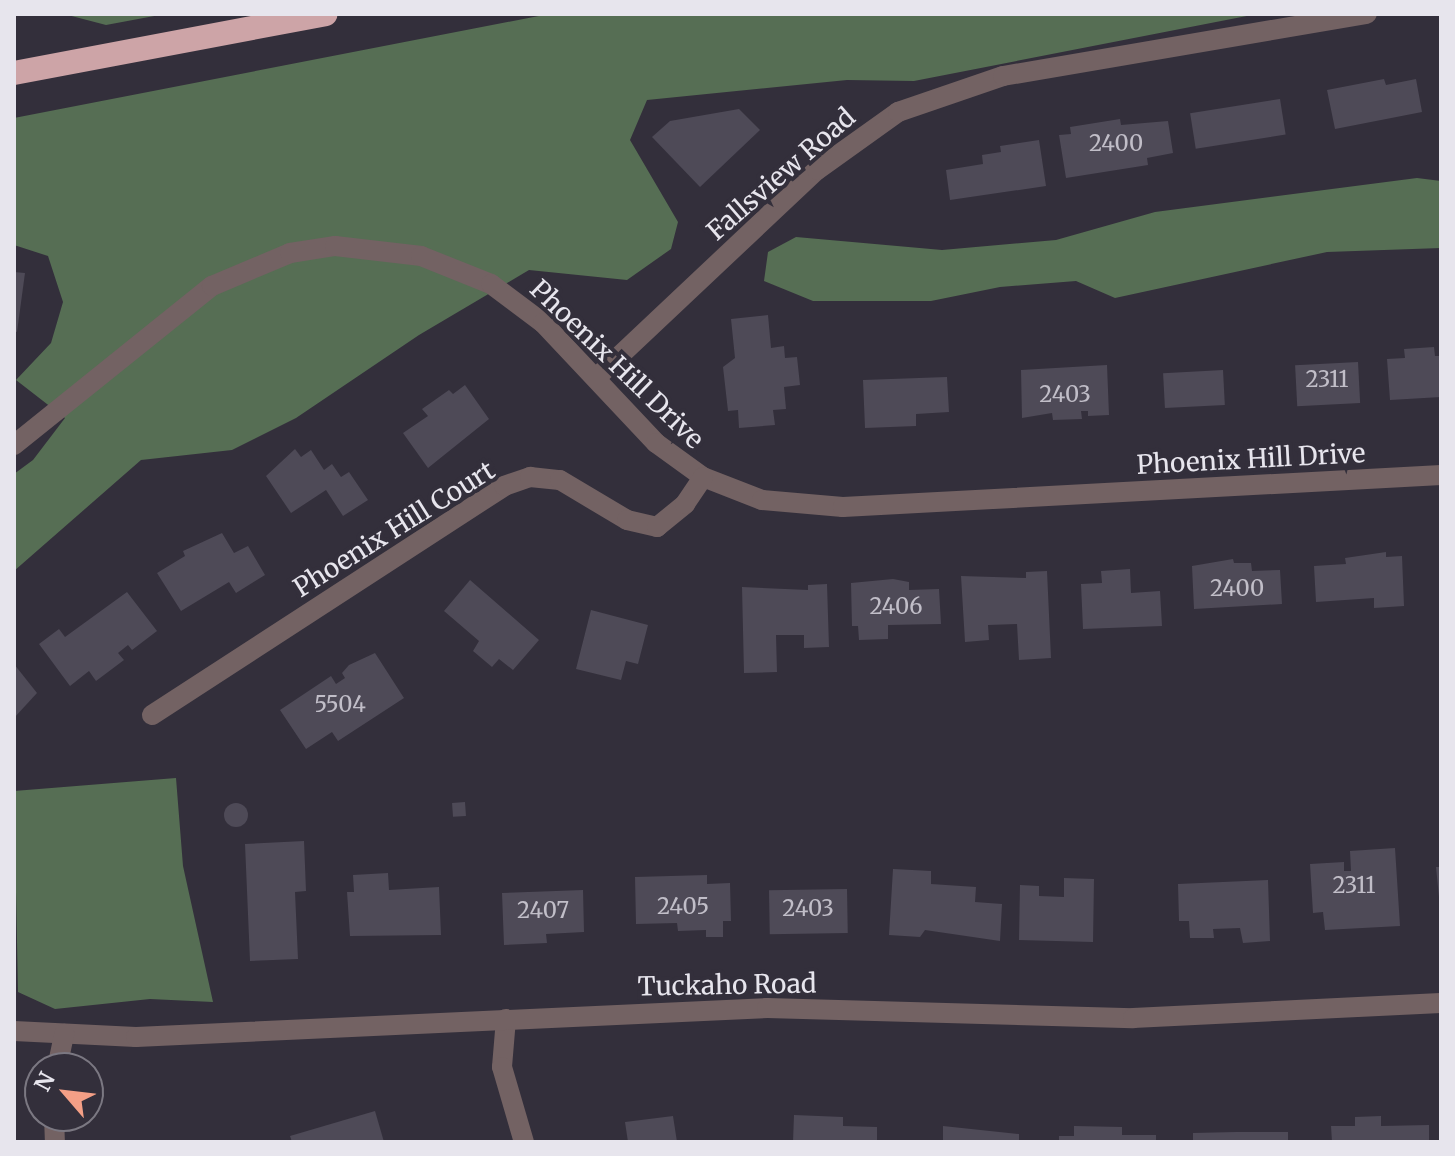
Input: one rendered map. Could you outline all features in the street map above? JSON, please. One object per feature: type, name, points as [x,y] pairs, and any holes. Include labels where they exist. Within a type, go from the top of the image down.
[{"type":"highway","points":[[14,73],[325,14]]},
{"type":"street","name":"Fallsview Road","points":[[596,378],[817,170],[898,112],[1003,76],[1367,14]]},
{"type":"street","name":"Phoenix Hill Drive","points":[[14,445],[212,286],[290,253],[335,246],[421,256],[491,284],[543,323],[656,443],[703,477],[762,500],[811,507],[1441,475]]},
{"type":"street","name":"Phoenix Hill Court","points":[[152,715],[504,486],[530,477],[560,480],[627,520],[657,527],[685,504],[703,477]]},
{"type":"street","name":"Tuckaho Road","points":[[14,1031],[136,1037],[767,1008],[1133,1018],[1441,1003]]},
{"type":"street","points":[[506,1019],[502,1067],[524,1142]]},
{"type":"street","points":[[60,1052],[64,1034]]},
{"type":"green space","points":[[64,14],[165,14],[106,25]]},
{"type":"green space","points":[[549,14],[1257,14],[914,81],[847,80],[647,100],[630,140],[678,222],[671,249],[627,280],[529,270],[419,335],[296,418],[232,450],[141,460],[14,571],[14,474],[33,460],[65,418],[16,380],[51,343],[63,302],[48,256],[14,245],[14,118]]},
{"type":"green space","points":[[1417,178],[1441,181],[1441,248],[1327,252],[1115,298],[1076,281],[1000,287],[931,301],[813,301],[764,281],[768,252],[796,237],[942,250],[1056,240],[1155,212]]},
{"type":"green space","points":[[176,778],[183,866],[213,1002],[150,999],[55,1009],[18,992],[14,791]]},
{"type":"building","points":[[1384,79],[1386,85],[1416,79],[1422,112],[1335,129],[1327,90]]},
{"type":"building","points":[[1280,99],[1286,135],[1196,149],[1190,113]]},
{"type":"building","points":[[739,109],[760,130],[700,187],[652,137],[670,121]]},
{"type":"building","points":[[1120,119],[1121,125],[1168,121],[1173,153],[1147,158],[1148,165],[1066,178],[1059,135],[1071,134],[1070,127]]},
{"type":"building","points":[[1039,140],[1046,186],[950,200],[946,170],[983,164],[982,155],[1001,152],[1000,146]]},
{"type":"building","points":[[14,272],[25,273],[17,332],[14,331]]},
{"type":"building","points":[[768,315],[771,348],[784,346],[785,358],[797,357],[800,385],[784,387],[786,409],[773,410],[775,425],[739,428],[738,410],[728,411],[723,367],[735,358],[731,319]]},
{"type":"building","points":[[1434,347],[1435,356],[1441,356],[1441,397],[1390,400],[1387,359],[1405,358],[1404,349]]},
{"type":"building","points":[[1358,362],[1360,403],[1297,406],[1295,365]]},
{"type":"building","points":[[1107,365],[1109,415],[1088,416],[1088,411],[1081,411],[1082,419],[1053,420],[1052,413],[1022,418],[1021,370]]},
{"type":"building","points":[[1223,370],[1225,405],[1165,408],[1163,373]]},
{"type":"building","points":[[947,377],[949,412],[916,414],[916,426],[865,428],[863,380]]},
{"type":"building","points":[[465,385],[489,419],[428,468],[403,433],[428,416],[422,409],[449,390],[453,394]]},
{"type":"building","points":[[295,449],[301,457],[311,450],[324,470],[332,464],[341,477],[349,472],[368,500],[343,516],[326,490],[291,513],[266,476]]},
{"type":"building","points":[[222,533],[234,553],[248,546],[265,575],[236,593],[229,582],[181,611],[157,573],[185,556],[183,551]]},
{"type":"building","points":[[1386,552],[1386,557],[1402,556],[1404,606],[1374,608],[1374,598],[1316,602],[1314,566],[1346,564],[1345,558]]},
{"type":"building","points":[[1233,559],[1234,563],[1251,563],[1252,571],[1280,570],[1282,604],[1194,609],[1192,566]]},
{"type":"building","points":[[1130,569],[1131,593],[1160,591],[1162,626],[1083,629],[1081,584],[1102,583],[1101,571]]},
{"type":"building","points":[[1047,571],[1051,658],[1019,660],[1017,624],[988,625],[989,640],[965,642],[961,576],[1026,578],[1026,572]]},
{"type":"building","points":[[893,579],[909,582],[909,590],[939,589],[941,624],[888,625],[888,639],[859,640],[858,626],[852,626],[851,583]]},
{"type":"building","points":[[470,580],[539,640],[513,670],[499,659],[492,667],[473,651],[479,641],[444,611]]},
{"type":"building","points":[[827,584],[829,647],[804,648],[804,635],[776,635],[777,672],[744,673],[742,587],[808,590],[808,585]]},
{"type":"building","points":[[127,592],[157,631],[132,650],[128,645],[118,653],[124,660],[96,681],[89,671],[70,686],[39,644],[59,629],[65,637]]},
{"type":"building","points":[[591,610],[648,625],[638,664],[626,661],[621,680],[576,669]]},
{"type":"building","points":[[375,653],[404,698],[338,741],[332,732],[306,749],[280,710],[331,676],[336,684],[345,678],[342,673],[349,665]]},
{"type":"building","points":[[14,664],[37,693],[14,718]]},
{"type":"building","points":[[465,802],[466,816],[453,817],[452,803]]},
{"type":"building","points":[[236,803],[245,806],[248,815],[245,824],[236,827],[227,824],[224,815],[227,806]]},
{"type":"building","points":[[304,841],[306,891],[295,892],[298,959],[250,961],[245,844]]},
{"type":"building","points":[[1395,848],[1400,926],[1325,930],[1323,912],[1313,913],[1310,864],[1344,862],[1344,871],[1351,871],[1350,851]]},
{"type":"building","points":[[1436,867],[1441,867],[1441,897],[1439,897]]},
{"type":"building","points":[[893,869],[931,871],[931,884],[976,887],[975,902],[1002,904],[1000,941],[925,930],[920,937],[889,935]]},
{"type":"building","points":[[388,873],[389,890],[439,887],[441,935],[350,936],[347,892],[354,892],[353,875]]},
{"type":"building","points":[[707,875],[707,884],[730,883],[731,921],[723,921],[723,937],[706,937],[706,930],[678,931],[677,923],[636,924],[635,877]]},
{"type":"building","points":[[1064,878],[1094,879],[1093,942],[1019,940],[1020,885],[1039,886],[1039,896],[1064,897]]},
{"type":"building","points":[[1268,880],[1270,941],[1243,943],[1240,928],[1213,929],[1214,938],[1190,938],[1189,921],[1179,921],[1178,884]]},
{"type":"building","points":[[847,889],[848,933],[770,934],[769,890]]},
{"type":"building","points":[[583,890],[584,932],[546,934],[547,943],[504,945],[502,893]]},
{"type":"building","points":[[375,1111],[384,1142],[292,1142],[290,1136]]},
{"type":"building","points":[[794,1115],[843,1117],[843,1126],[877,1127],[877,1142],[793,1142]]},
{"type":"building","points":[[673,1116],[677,1142],[628,1142],[625,1122]]},
{"type":"building","points":[[1381,1116],[1381,1126],[1429,1125],[1429,1142],[1332,1142],[1331,1126],[1355,1126],[1355,1117]]},
{"type":"building","points":[[943,1126],[1019,1134],[1019,1142],[943,1142]]},
{"type":"building","points":[[1074,1126],[1122,1127],[1122,1135],[1156,1135],[1156,1142],[1059,1142],[1059,1136],[1074,1136]]},
{"type":"building","points":[[1288,1132],[1288,1142],[1193,1142],[1193,1133]]}]
